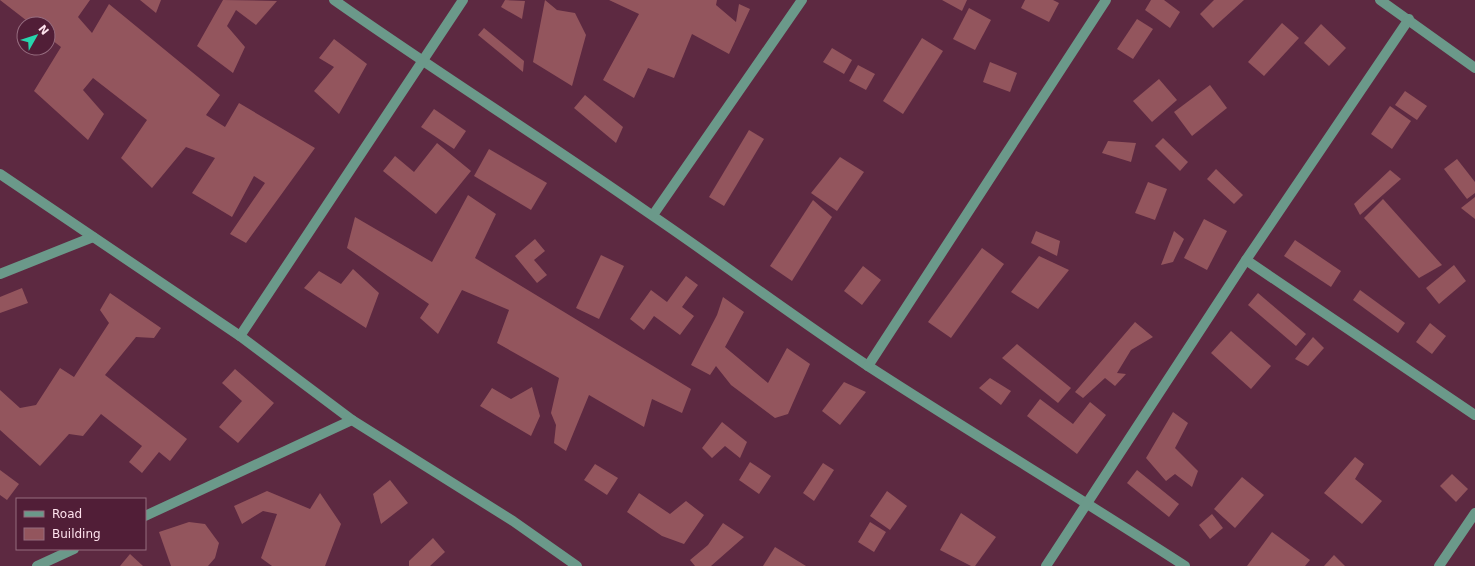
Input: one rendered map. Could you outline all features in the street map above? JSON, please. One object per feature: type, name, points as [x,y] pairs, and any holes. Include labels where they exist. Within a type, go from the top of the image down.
[{"type":"street","points":[[334,0],[421,62],[653,215],[750,285],[868,366],[1088,503],[1185,566]]},
{"type":"street","points":[[240,336],[463,0]]},
{"type":"street","points":[[653,215],[802,0]]},
{"type":"street","points":[[868,366],[1106,0]]},
{"type":"street","points":[[1380,0],[1409,19],[1475,68]]},
{"type":"street","points":[[1046,566],[1246,260],[1409,19]]},
{"type":"street","points":[[0,174],[240,336],[352,420],[513,521],[577,566]]},
{"type":"street","points":[[0,274],[93,237]]},
{"type":"street","points":[[1246,260],[1475,415]]},
{"type":"street","points":[[146,516],[352,420]]},
{"type":"street","points":[[1439,566],[1475,513]]},
{"type":"street","points":[[37,566],[72,550]]},
{"type":"building","points":[[0,0],[90,0],[78,17],[92,33],[109,4],[220,95],[206,115],[225,127],[239,103],[315,148],[246,243],[230,234],[265,183],[254,176],[232,217],[192,193],[215,158],[186,147],[152,188],[121,158],[147,120],[93,78],[83,90],[104,114],[88,140],[34,91],[61,47],[56,43],[56,16],[21,16]]},
{"type":"building","points":[[140,0],[161,0],[156,13]]},
{"type":"building","points":[[223,0],[277,1],[256,25],[236,10],[227,26],[245,47],[233,73],[197,46]]},
{"type":"building","points":[[505,0],[525,1],[522,19],[501,7]]},
{"type":"building","points":[[545,0],[557,10],[575,13],[586,35],[572,86],[533,62]]},
{"type":"building","points":[[609,0],[717,0],[716,5],[736,22],[739,4],[750,9],[729,54],[692,34],[674,78],[648,68],[634,98],[603,80],[639,14]]},
{"type":"building","points":[[942,0],[967,0],[962,11]]},
{"type":"building","points":[[1025,0],[1053,0],[1059,3],[1049,22],[1021,8]]},
{"type":"building","points":[[1151,0],[1164,0],[1180,12],[1170,28],[1145,10]]},
{"type":"building","points":[[1214,0],[1244,0],[1213,28],[1200,14]]},
{"type":"building","points":[[969,8],[991,20],[975,50],[953,39]]},
{"type":"building","points":[[1137,19],[1153,29],[1133,59],[1117,49]]},
{"type":"building","points":[[1282,23],[1299,38],[1264,76],[1248,62]]},
{"type":"building","points":[[1321,24],[1346,48],[1329,66],[1304,43]]},
{"type":"building","points":[[484,28],[524,61],[523,72],[478,35]]},
{"type":"building","points":[[922,38],[943,51],[903,114],[883,101]]},
{"type":"building","points":[[334,39],[367,64],[339,114],[314,91],[334,67],[319,58]]},
{"type":"building","points":[[832,48],[852,60],[844,74],[823,62]]},
{"type":"building","points":[[990,62],[1017,73],[1010,92],[983,82]]},
{"type":"building","points":[[858,65],[875,74],[866,90],[849,81]]},
{"type":"building","points":[[1159,79],[1177,100],[1152,122],[1133,101]]},
{"type":"building","points":[[1210,85],[1227,108],[1192,136],[1174,112]]},
{"type":"building","points":[[1405,91],[1427,106],[1417,120],[1395,105]]},
{"type":"building","points":[[585,95],[623,127],[616,143],[574,108]]},
{"type":"building","points":[[1390,106],[1411,121],[1392,149],[1371,134]]},
{"type":"building","points":[[434,109],[466,131],[454,149],[421,127]]},
{"type":"building","points":[[749,130],[764,139],[724,206],[709,197]]},
{"type":"building","points":[[1163,138],[1188,162],[1180,171],[1155,146]]},
{"type":"building","points":[[1108,141],[1136,143],[1131,162],[1102,153]]},
{"type":"building","points":[[437,143],[471,171],[436,214],[383,171],[395,156],[414,172]]},
{"type":"building","points":[[489,149],[547,183],[531,210],[474,176]]},
{"type":"building","points":[[840,157],[864,172],[837,211],[811,193]]},
{"type":"building","points":[[1457,159],[1475,182],[1475,193],[1467,199],[1444,169]]},
{"type":"building","points":[[1216,169],[1243,195],[1234,204],[1207,179]]},
{"type":"building","points":[[1390,170],[1401,179],[1360,215],[1354,204]]},
{"type":"building","points":[[1148,182],[1167,189],[1155,220],[1135,213]]},
{"type":"building","points":[[468,195],[496,214],[475,258],[691,389],[682,413],[652,399],[644,427],[589,395],[566,451],[554,443],[556,425],[551,413],[559,378],[497,343],[509,310],[462,290],[438,334],[420,318],[429,304],[347,248],[355,217],[432,262]]},
{"type":"building","points":[[1475,197],[1475,219],[1461,208]]},
{"type":"building","points":[[1383,199],[1442,265],[1419,278],[1364,218]]},
{"type":"building","points":[[813,200],[832,217],[792,281],[770,266]]},
{"type":"building","points":[[1204,219],[1227,231],[1207,270],[1184,258]]},
{"type":"building","points":[[1036,231],[1060,241],[1057,256],[1031,243]]},
{"type":"building","points":[[1174,231],[1184,239],[1173,262],[1161,265]]},
{"type":"building","points":[[535,239],[545,251],[534,260],[547,275],[537,283],[515,256]]},
{"type":"building","points":[[1295,240],[1341,271],[1331,287],[1284,256]]},
{"type":"building","points":[[982,248],[1004,264],[951,338],[928,322]]},
{"type":"building","points":[[601,255],[624,266],[599,319],[576,308]]},
{"type":"building","points":[[1039,256],[1069,270],[1038,309],[1011,292]]},
{"type":"building","points":[[1454,265],[1466,281],[1439,304],[1426,288]]},
{"type":"building","points":[[863,266],[881,280],[862,305],[844,291]]},
{"type":"building","points":[[353,269],[379,293],[366,328],[304,288],[319,271],[341,284]]},
{"type":"building","points":[[686,276],[698,285],[682,307],[694,316],[680,335],[654,316],[644,330],[630,319],[651,290],[667,302]]},
{"type":"building","points":[[22,288],[28,303],[0,313],[0,297]]},
{"type":"building","points":[[1360,290],[1405,323],[1398,333],[1353,300]]},
{"type":"building","points":[[110,293],[161,328],[154,338],[136,337],[105,375],[187,439],[170,461],[159,452],[142,473],[129,462],[142,446],[101,414],[83,436],[69,434],[40,466],[0,430],[0,390],[20,408],[36,405],[60,368],[74,377],[109,323],[100,310]]},
{"type":"building","points":[[1258,293],[1306,334],[1296,346],[1248,305]]},
{"type":"building","points":[[723,297],[744,312],[725,347],[768,383],[787,348],[810,364],[788,414],[775,418],[731,385],[716,366],[710,375],[691,365],[717,315]]},
{"type":"building","points":[[1135,322],[1153,337],[1131,350],[1117,373],[1126,374],[1115,386],[1105,378],[1083,398],[1075,392]]},
{"type":"building","points":[[1430,323],[1446,336],[1432,354],[1416,342]]},
{"type":"building","points":[[1231,331],[1271,366],[1251,389],[1211,353]]},
{"type":"building","points":[[1313,337],[1324,348],[1308,366],[1295,359]]},
{"type":"building","points":[[1017,344],[1071,388],[1058,403],[1002,358]]},
{"type":"building","points":[[235,369],[274,403],[238,443],[219,427],[242,401],[222,383]]},
{"type":"building","points":[[990,378],[1011,391],[1001,405],[979,388]]},
{"type":"building","points":[[844,382],[866,392],[840,425],[822,411]]},
{"type":"building","points":[[532,387],[540,416],[531,436],[480,406],[492,388],[511,399]]},
{"type":"building","points":[[1040,399],[1073,424],[1090,402],[1106,415],[1077,454],[1027,416]]},
{"type":"building","points":[[1173,412],[1188,423],[1175,448],[1198,471],[1192,487],[1175,474],[1166,481],[1146,458]]},
{"type":"building","points":[[722,422],[747,442],[740,458],[725,446],[712,458],[702,448]]},
{"type":"building","points":[[1355,457],[1364,464],[1355,479],[1382,501],[1362,524],[1324,493]]},
{"type":"building","points":[[750,462],[771,476],[759,494],[739,480]]},
{"type":"building","points":[[823,463],[834,470],[814,501],[803,493]]},
{"type":"building","points":[[595,464],[618,478],[607,495],[584,480]]},
{"type":"building","points":[[0,470],[19,484],[7,500],[0,495]]},
{"type":"building","points":[[1137,470],[1179,504],[1169,517],[1127,483]]},
{"type":"building","points":[[1452,474],[1468,489],[1456,502],[1440,486]]},
{"type":"building","points":[[1242,477],[1264,495],[1235,528],[1214,509]]},
{"type":"building","points":[[390,480],[408,503],[381,524],[373,494]]},
{"type":"building","points":[[267,491],[310,509],[320,493],[341,524],[325,566],[272,566],[261,558],[277,514],[263,511],[242,524],[234,506]]},
{"type":"building","points":[[887,491],[907,506],[890,530],[870,516]]},
{"type":"building","points":[[639,493],[670,514],[686,501],[704,515],[684,544],[662,536],[627,512]]},
{"type":"building","points":[[961,513],[996,537],[975,566],[971,566],[940,550]]},
{"type":"building","points":[[1212,514],[1223,528],[1210,539],[1199,525]]},
{"type":"building","points":[[189,522],[205,524],[219,543],[215,558],[208,566],[171,566],[159,532]]},
{"type":"building","points":[[870,522],[886,532],[874,552],[858,542]]},
{"type":"building","points":[[723,523],[744,537],[711,566],[695,566],[690,560],[708,545]]},
{"type":"building","points":[[1272,532],[1310,560],[1305,566],[1247,566]]},
{"type":"building","points":[[433,538],[445,552],[430,566],[409,566],[409,561]]},
{"type":"building","points":[[775,547],[806,566],[763,566]]},
{"type":"building","points":[[130,554],[143,566],[120,566]]},
{"type":"building","points":[[1334,555],[1345,566],[1324,566]]}]
